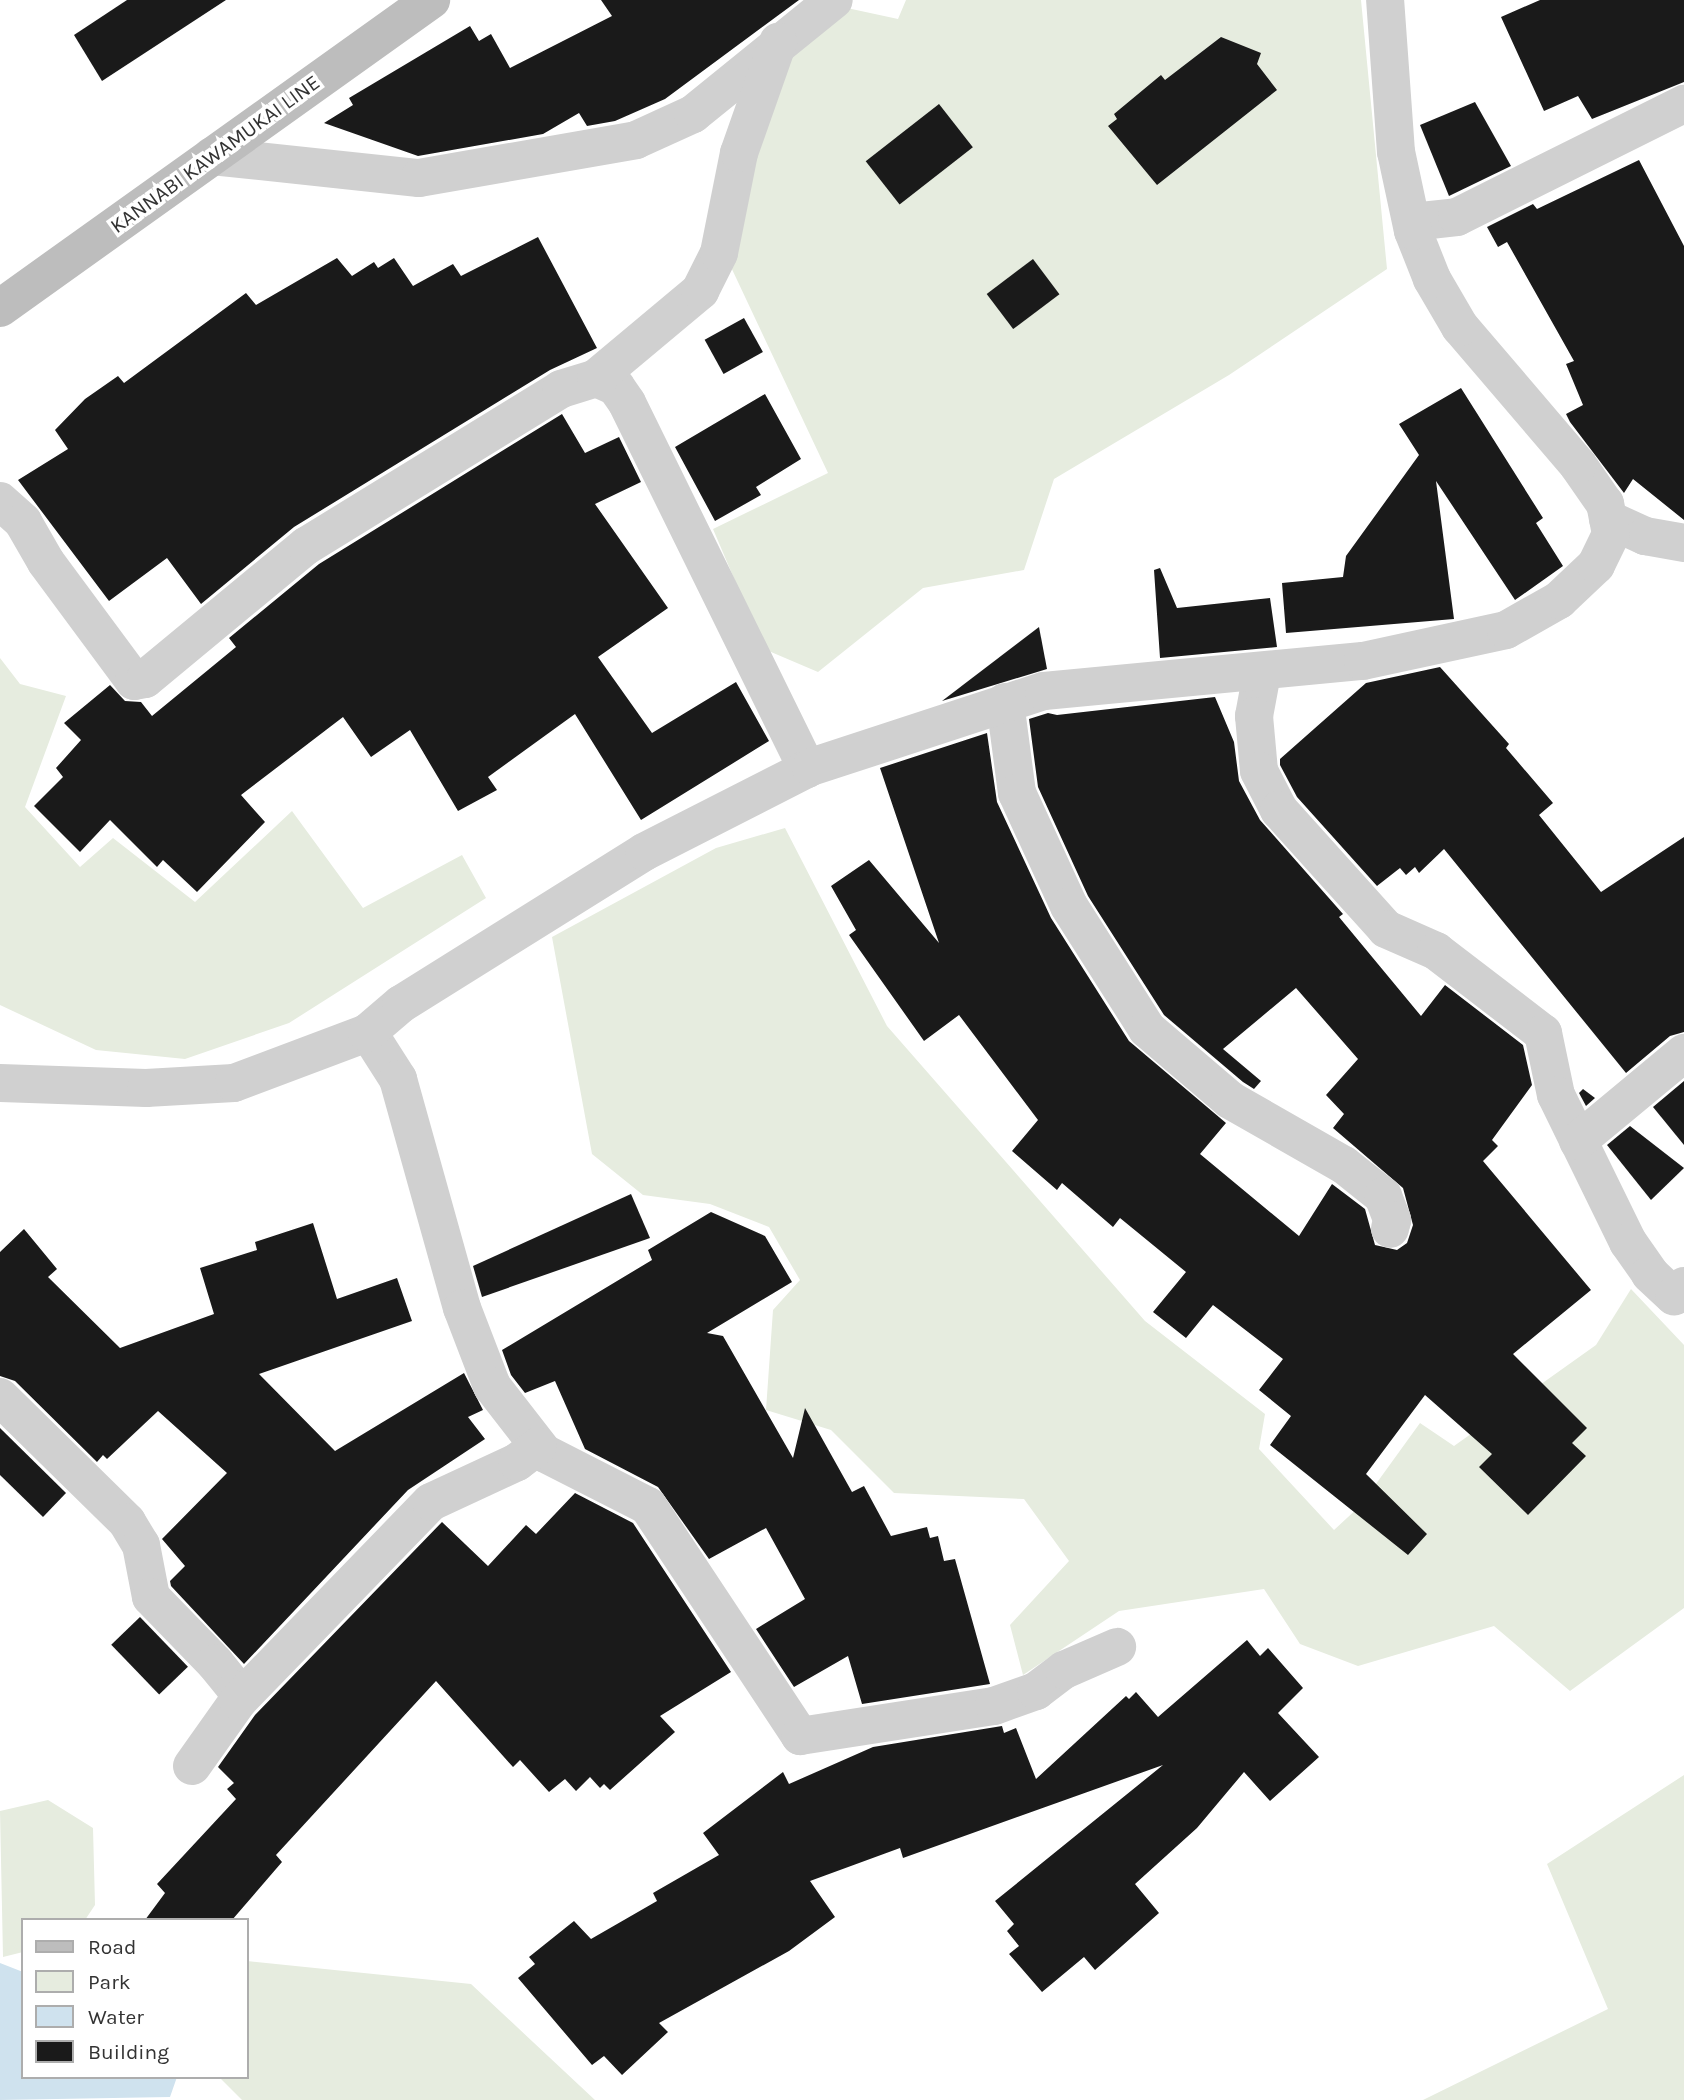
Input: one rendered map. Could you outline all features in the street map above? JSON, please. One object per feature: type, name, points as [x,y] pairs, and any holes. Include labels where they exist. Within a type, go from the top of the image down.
[{"type":"main road","name":"KANNABI KAWAMUKAI LINE","points":[[0,308],[431,0]]},
{"type":"street","points":[[212,156],[419,178],[636,140],[693,114],[778,42],[834,0]]},
{"type":"street","points":[[0,1083],[210,1086],[234,1083],[368,1032],[401,1004],[644,852],[807,769],[1044,691],[1262,673],[1363,661],[1506,630],[1559,600],[1595,565],[1611,534],[1605,503],[1578,465],[1460,327],[1432,279],[1412,222],[1396,152],[1385,0]]},
{"type":"street","points":[[0,501],[23,522],[46,562],[134,681],[145,679],[306,546],[561,389],[596,378],[700,291],[719,253],[738,153],[778,42]]},
{"type":"street","points":[[1412,222],[1457,217],[1684,104]]},
{"type":"street","points":[[596,378],[616,387],[626,403],[807,769]]},
{"type":"street","points":[[1608,519],[1645,536],[1684,543]]},
{"type":"street","points":[[1262,673],[1254,716],[1259,771],[1279,810],[1387,929],[1436,951],[1543,1033],[1556,1095],[1628,1242],[1650,1274],[1674,1296],[1684,1286]]},
{"type":"street","points":[[1005,702],[1017,793],[1069,906],[1147,1029],[1230,1100],[1345,1165],[1383,1196],[1392,1220],[1390,1229]]},
{"type":"street","points":[[368,1032],[398,1079],[462,1308],[492,1386],[544,1453],[648,1506],[800,1736],[994,1706],[1036,1691],[1063,1670],[1117,1647]]},
{"type":"street","points":[[1578,1141],[1684,1053]]},
{"type":"street","points":[[0,1397],[127,1522],[141,1545],[151,1597],[215,1663],[236,1689],[239,1701]]},
{"type":"street","points":[[192,1766],[239,1701],[431,1502],[517,1462],[538,1446]]},
{"type":"green space","points":[[906,0],[1361,0],[1387,269],[1229,375],[1054,479],[1024,570],[923,588],[818,672],[764,649],[713,529],[828,473],[730,265],[751,153],[791,41],[847,8],[898,19]]},
{"type":"green space","points":[[0,658],[20,684],[66,696],[25,807],[80,867],[113,838],[195,902],[292,811],[363,908],[462,855],[486,898],[289,1023],[185,1059],[96,1050],[0,1005]]},
{"type":"green space","points":[[785,828],[887,1026],[1145,1321],[1265,1414],[1259,1449],[1334,1530],[1360,1506],[1420,1423],[1454,1446],[1596,1345],[1631,1289],[1684,1345],[1684,1608],[1570,1691],[1494,1626],[1358,1666],[1300,1644],[1264,1589],[1119,1611],[1023,1675],[1010,1625],[1069,1561],[1024,1499],[894,1493],[831,1430],[766,1410],[773,1310],[800,1280],[769,1227],[710,1204],[643,1195],[592,1154],[552,937],[716,848]]},
{"type":"green space","points":[[1684,1775],[1684,2100],[1423,2100],[1608,2009],[1547,1864]]},
{"type":"green space","points":[[48,1800],[93,1828],[95,1905],[86,1918],[21,1918],[21,1952],[3,1957],[0,1811]]},
{"type":"green space","points":[[248,1961],[471,1984],[595,2100],[242,2100],[221,2079],[248,2079]]},
{"type":"water","points":[[0,1963],[21,1971],[21,2079],[176,2079],[170,2097],[0,2100]]},
{"type":"building","points":[[127,0],[226,0],[102,81],[74,35]]},
{"type":"building","points":[[601,0],[799,0],[665,99],[615,121],[587,126],[579,113],[543,134],[418,156],[324,123],[353,105],[349,98],[470,26],[479,41],[491,34],[510,68],[612,16]]},
{"type":"building","points":[[1540,0],[1684,0],[1684,82],[1592,119],[1578,96],[1544,111],[1501,17]]},
{"type":"building","points":[[1221,37],[1261,53],[1257,64],[1277,90],[1157,185],[1108,126],[1117,119],[1114,114],[1161,75],[1165,80]]},
{"type":"building","points":[[1475,102],[1511,166],[1449,196],[1420,125]]},
{"type":"building","points":[[939,104],[973,147],[900,205],[866,161]]},
{"type":"building","points":[[1639,160],[1684,246],[1684,520],[1633,479],[1624,493],[1570,422],[1566,414],[1583,405],[1566,364],[1574,361],[1507,242],[1498,247],[1487,227],[1533,204],[1537,209]]},
{"type":"building","points":[[538,237],[597,348],[550,370],[294,527],[201,604],[167,558],[109,601],[18,480],[68,449],[55,430],[85,399],[118,376],[124,383],[246,293],[256,305],[337,258],[352,276],[374,262],[378,268],[394,258],[413,286],[453,264],[461,276]]},
{"type":"building","points":[[1033,259],[1059,294],[1013,329],[987,294]]},
{"type":"building","points":[[744,318],[763,352],[724,374],[705,340]]},
{"type":"building","points":[[1461,388],[1543,518],[1536,523],[1563,566],[1515,600],[1436,481],[1454,619],[1286,633],[1282,583],[1343,577],[1346,556],[1419,455],[1399,424]]},
{"type":"building","points":[[765,394],[801,459],[756,487],[761,495],[715,521],[675,447]]},
{"type":"building","points":[[562,414],[585,453],[619,437],[641,482],[595,504],[668,608],[598,657],[652,733],[736,682],[769,741],[641,820],[575,714],[488,777],[497,790],[458,811],[410,730],[371,757],[343,717],[241,795],[265,822],[197,892],[163,860],[157,867],[110,820],[80,852],[34,806],[63,777],[56,768],[81,740],[64,723],[110,685],[125,701],[141,702],[152,716],[236,647],[229,638],[319,564]]},
{"type":"building","points":[[1160,568],[1177,608],[1270,598],[1277,647],[1160,658],[1154,570]]},
{"type":"building","points":[[1039,627],[1047,669],[942,701]]},
{"type":"building","points":[[1440,667],[1509,744],[1506,748],[1553,803],[1539,815],[1601,892],[1684,837],[1684,1032],[1670,1036],[1626,1073],[1444,849],[1419,873],[1415,867],[1406,875],[1400,868],[1377,886],[1297,797],[1280,765],[1280,759],[1366,683]]},
{"type":"building","points":[[1215,697],[1234,742],[1239,781],[1260,820],[1343,914],[1339,917],[1421,1016],[1445,985],[1523,1045],[1532,1085],[1492,1140],[1498,1146],[1483,1161],[1591,1290],[1513,1354],[1587,1428],[1572,1443],[1586,1456],[1528,1515],[1479,1467],[1492,1454],[1425,1395],[1366,1474],[1427,1534],[1408,1555],[1270,1445],[1291,1416],[1259,1390],[1283,1359],[1213,1305],[1186,1338],[1153,1312],[1186,1272],[1120,1218],[1113,1227],[1062,1183],[1057,1190],[1012,1151],[1038,1120],[959,1015],[924,1041],[849,935],[856,930],[831,886],[869,860],[939,943],[880,768],[987,733],[997,802],[1051,918],[1129,1041],[1226,1123],[1200,1154],[1299,1236],[1332,1184],[1365,1209],[1375,1245],[1397,1250],[1407,1243],[1413,1225],[1403,1188],[1333,1128],[1344,1114],[1326,1095],[1358,1059],[1296,988],[1223,1049],[1261,1081],[1254,1089],[1164,1015],[1088,896],[1038,787],[1029,719],[1048,713],[1057,715]]},
{"type":"building","points":[[1684,1081],[1684,1145],[1653,1107]]},
{"type":"building","points":[[1583,1089],[1595,1098],[1586,1106],[1579,1093]]},
{"type":"building","points":[[1630,1126],[1684,1168],[1651,1200],[1607,1145]]},
{"type":"building","points":[[631,1194],[650,1238],[482,1297],[473,1266]]},
{"type":"building","points":[[711,1212],[765,1236],[792,1282],[707,1333],[723,1336],[793,1458],[805,1408],[852,1492],[864,1486],[891,1536],[927,1527],[930,1538],[938,1536],[944,1561],[955,1559],[990,1684],[862,1704],[848,1656],[794,1687],[756,1629],[805,1599],[766,1528],[709,1559],[658,1487],[585,1449],[555,1381],[525,1393],[511,1375],[502,1350],[652,1260],[648,1250]]},
{"type":"building","points":[[313,1223],[337,1299],[397,1278],[412,1321],[259,1374],[335,1451],[464,1373],[483,1410],[468,1417],[485,1439],[408,1490],[244,1664],[171,1586],[170,1581],[185,1566],[162,1539],[227,1473],[158,1411],[107,1459],[103,1455],[97,1462],[15,1381],[0,1376],[0,1252],[24,1229],[57,1269],[48,1277],[120,1348],[214,1314],[200,1268],[257,1250],[255,1242]]},
{"type":"building","points":[[0,1428],[66,1493],[43,1517],[0,1475]]},
{"type":"building","points":[[575,1493],[633,1523],[731,1672],[660,1716],[675,1732],[610,1790],[604,1784],[600,1788],[590,1777],[576,1791],[565,1779],[549,1792],[520,1760],[513,1767],[436,1681],[276,1855],[282,1862],[234,1918],[146,1918],[165,1893],[157,1884],[236,1799],[227,1789],[234,1783],[218,1767],[255,1715],[442,1522],[488,1566],[526,1525],[536,1534]]},
{"type":"building","points":[[140,1617],[188,1667],[159,1694],[111,1645]]},
{"type":"building","points":[[1247,1640],[1260,1656],[1268,1648],[1303,1688],[1278,1713],[1319,1757],[1270,1801],[1244,1772],[1197,1828],[1135,1884],[1159,1913],[1095,1970],[1084,1957],[1042,1992],[1009,1954],[1019,1946],[1007,1931],[1014,1924],[995,1901],[1163,1765],[903,1858],[900,1848],[810,1881],[835,1917],[789,1951],[659,2023],[668,2032],[622,2075],[604,2056],[592,2065],[518,1978],[535,1964],[529,1957],[574,1921],[591,1939],[657,1901],[653,1893],[719,1855],[703,1833],[783,1772],[789,1784],[873,1747],[1002,1726],[1004,1733],[1016,1728],[1036,1779],[1126,1696],[1129,1699],[1136,1692],[1158,1717]]}]
